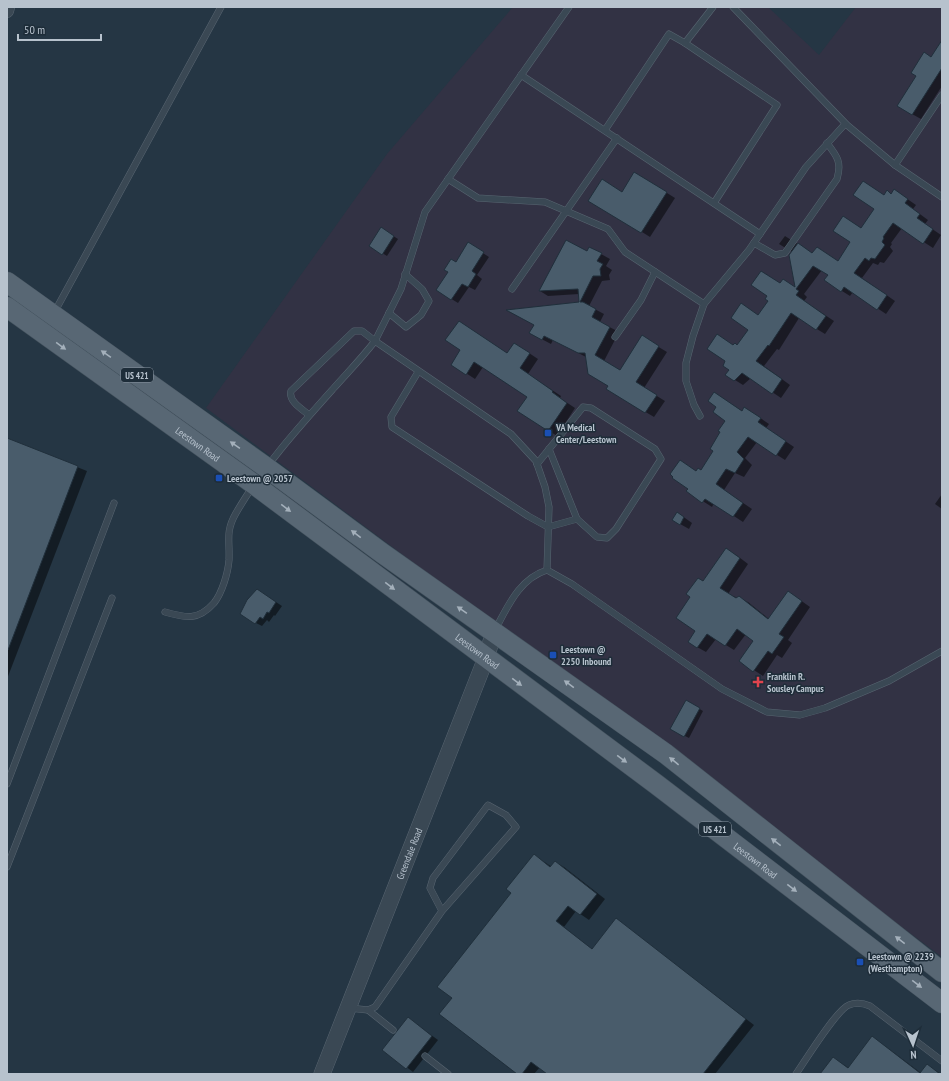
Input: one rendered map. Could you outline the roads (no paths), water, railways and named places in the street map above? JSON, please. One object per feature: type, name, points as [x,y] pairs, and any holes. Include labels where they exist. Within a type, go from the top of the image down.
[{"type":"main road","name":"Leestown Road","points":[[7,282],[48,324],[255,485],[656,784],[942,1003]]},
{"type":"main road","name":"Leestown Road","points":[[7,307],[48,324],[267,468],[382,553],[666,754],[942,972]]},
{"type":"street","points":[[7,11],[8,7]]},
{"type":"street","name":"Greendale Road","points":[[322,1074],[486,658],[494,632]]},
{"type":"lane","points":[[48,324],[221,7]]},
{"type":"lane","points":[[165,612],[192,617],[202,614],[215,602],[224,581],[229,560],[228,535],[235,514],[267,468],[309,415],[359,362],[375,341],[401,289],[425,212],[569,7]]},
{"type":"lane","points":[[685,43],[713,7]]},
{"type":"lane","points":[[733,7],[845,124],[895,165],[942,197]]},
{"type":"lane","points":[[605,130],[669,34],[685,43],[777,105],[714,203]]},
{"type":"lane","points":[[522,74],[760,234]]},
{"type":"lane","points":[[895,165],[942,95]]},
{"type":"lane","points":[[700,416],[694,405],[686,381],[686,363],[704,304],[754,243],[806,167],[845,124]]},
{"type":"lane","points":[[512,288],[617,138]]},
{"type":"lane","points":[[754,243],[776,255],[785,253],[838,179],[840,170],[839,161],[827,143]]},
{"type":"lane","points":[[448,179],[478,198],[545,202],[608,229],[625,252],[704,304]]},
{"type":"lane","points":[[615,337],[641,300],[655,272]]},
{"type":"lane","points":[[389,314],[406,327],[421,315],[429,301],[422,289],[405,274]]},
{"type":"lane","points":[[309,415],[292,400],[290,395],[294,387],[354,331],[362,331],[418,372],[511,434],[537,464],[549,507],[547,570]]},
{"type":"lane","points":[[418,372],[390,417],[392,427],[521,512],[548,527],[577,519]]},
{"type":"lane","points":[[537,464],[582,407],[591,408],[656,449],[661,459],[616,529],[607,538],[598,537],[577,519],[549,449]]},
{"type":"lane","points":[[7,784],[114,503]]},
{"type":"lane","points":[[494,632],[507,608],[524,583],[535,574],[547,570],[572,584],[722,689],[767,712],[800,715],[825,708],[889,681],[942,651]]},
{"type":"lane","points":[[7,867],[112,598]]},
{"type":"lane","points":[[368,1010],[378,1004],[442,911],[516,826],[506,815],[488,805],[433,878],[430,888],[442,911]]},
{"type":"lane","points":[[796,1074],[842,1009],[856,1003],[863,1003],[870,1006],[942,1061]]},
{"type":"lane","points":[[348,1008],[368,1010],[392,1030]]},
{"type":"lane","points":[[426,1056],[448,1074]]},
{"type":"place","name":"VA Medical Center/Leestown","points":[[548,433]]},
{"type":"place","name":"Leestown @ 2057","points":[[219,478]]},
{"type":"place","name":"Leestown @ 2250 Inbound","points":[[553,655]]},
{"type":"place","name":"Franklin R. Sousley Campus","points":[[758,682]]},
{"type":"place","name":"Leestown @ 2239 (Westhampton)","points":[[860,962]]}]
